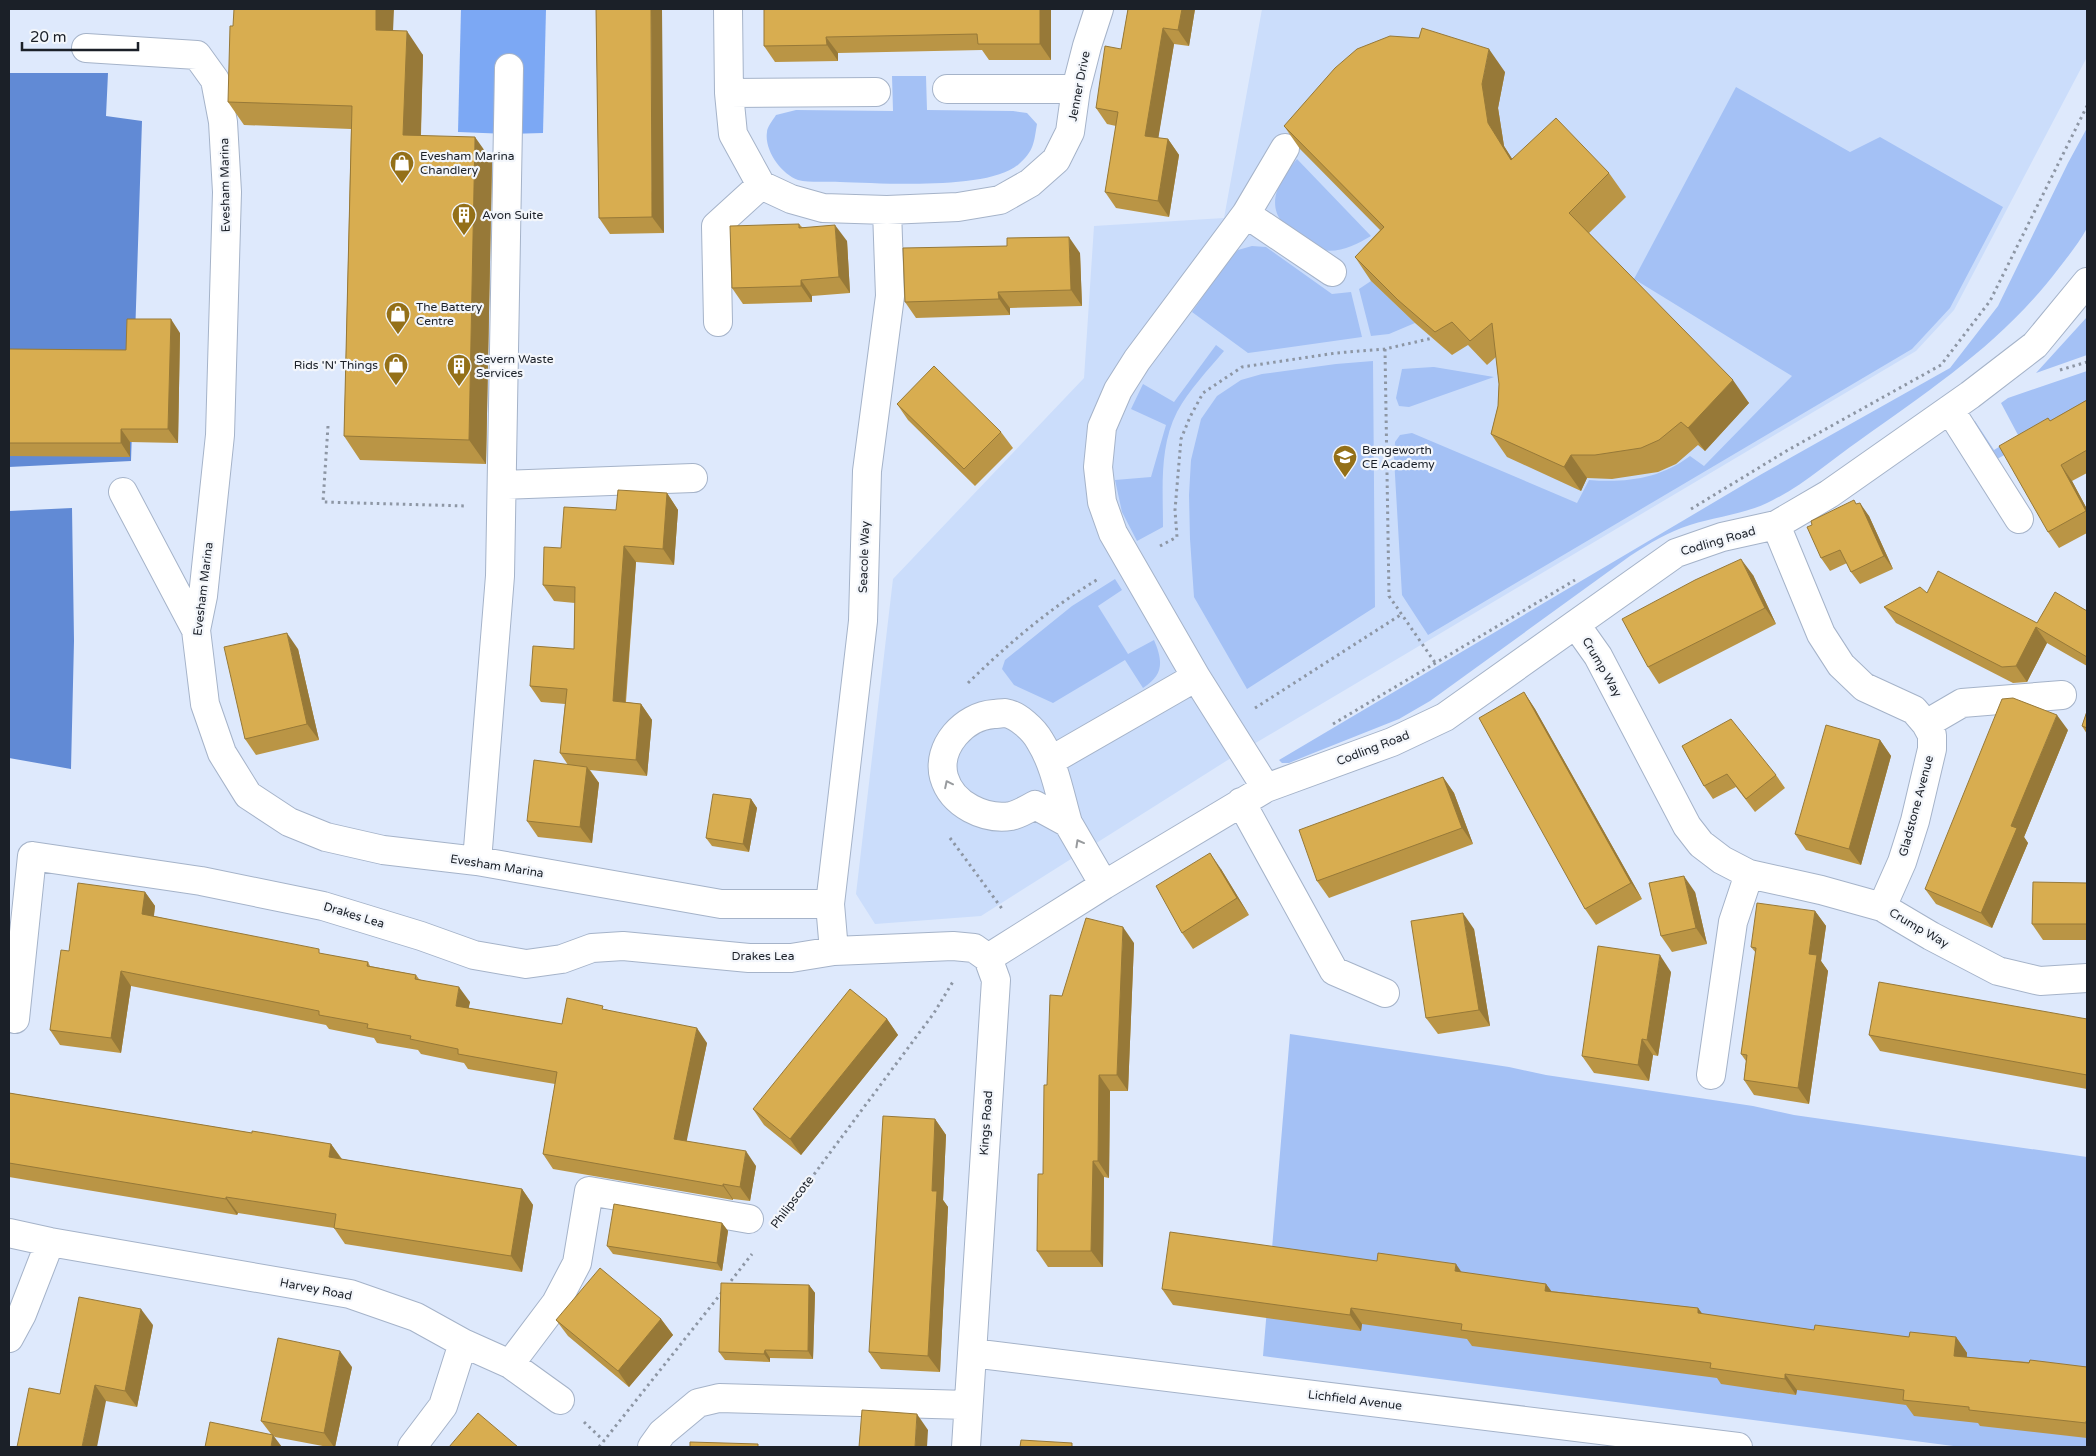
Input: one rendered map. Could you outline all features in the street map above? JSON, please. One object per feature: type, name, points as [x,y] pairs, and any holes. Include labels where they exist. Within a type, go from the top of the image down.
[{"type":"street","points":[[718,322],[716,226],[761,185],[733,134],[729,93],[728,9]]},
{"type":"street","name":"Jenner Drive","points":[[761,185],[791,199],[823,208],[887,210],[958,208],[1000,200],[1030,183],[1056,160],[1070,132],[1076,89],[1087,46],[1100,9]]},
{"type":"street","name":"Evesham Marina","points":[[86,48],[197,55],[215,80],[223,122],[227,192],[220,435],[203,596],[196,630],[205,704],[222,753],[248,795],[289,822],[326,837],[383,850],[477,861],[721,904],[830,904]]},
{"type":"street","points":[[477,861],[500,576],[509,68]]},
{"type":"street","points":[[948,89],[1076,89]]},
{"type":"street","points":[[729,93],[876,92]]},
{"type":"street","points":[[1266,788],[1196,676],[1113,533],[1102,502],[1098,467],[1102,428],[1118,390],[1137,360],[1246,214],[1285,148]]},
{"type":"street","name":"Seacole Way","points":[[830,904],[862,621],[866,471],[890,296],[887,210]]},
{"type":"street","points":[[1246,214],[1332,272]]},
{"type":"street","name":"Codling Road","points":[[981,953],[1104,885],[1266,788],[1392,742],[1445,717],[1676,553],[1722,538],[1776,525],[1829,494],[1950,410],[2035,345],[2087,282]]},
{"type":"street","points":[[1950,410],[2019,519]]},
{"type":"street","points":[[503,485],[693,478]]},
{"type":"street","points":[[123,492],[196,630]]},
{"type":"street","points":[[1776,525],[1821,634],[1841,666],[1864,687],[1914,710],[1926,724],[1962,703],[2062,695]]},
{"type":"street","name":"Crump Way","points":[[1576,625],[1598,656],[1687,826],[1700,844],[1722,860],[1749,874],[1821,890],[1882,907],[1931,936],[1998,971],[2040,981],[2087,978]]},
{"type":"street","points":[[1050,760],[1196,676]]},
{"type":"street","points":[[1068,823],[1035,806],[1013,816],[997,817],[982,814],[966,807],[952,792],[944,777],[944,762],[948,744],[966,724],[986,714],[1005,713],[1024,722],[1040,739],[1050,760],[1068,823],[1104,885]]},
{"type":"street","name":"Gladstone Avenue","points":[[1882,907],[1902,862],[1915,821],[1932,749],[1932,735],[1926,724]]},
{"type":"street","points":[[1241,802],[1334,971],[1385,993]]},
{"type":"street","name":"Drakes Lea","points":[[15,1019],[32,856],[201,881],[323,906],[421,936],[474,955],[526,964],[562,959],[592,948],[624,946],[749,958],[790,958],[834,951]]},
{"type":"street","points":[[1710,1075],[1733,922],[1749,874]]},
{"type":"street","points":[[830,904],[834,951],[953,946],[981,953]]},
{"type":"street","name":"Kings Road","points":[[966,1447],[996,980],[981,953]]},
{"type":"street","points":[[510,1364],[556,1303],[576,1263],[589,1190],[749,1219]]},
{"type":"street","name":"Harvey Road","points":[[9,1233],[50,1242],[350,1294],[416,1317],[463,1343],[510,1364],[560,1400]]},
{"type":"street","points":[[9,1338],[22,1314],[50,1242]]},
{"type":"street","points":[[412,1447],[443,1406],[463,1343]]},
{"type":"street","name":"Lichfield Avenue","points":[[972,1353],[1738,1447]]},
{"type":"street","points":[[652,1447],[662,1433],[698,1403],[719,1398],[968,1405]]},
{"type":"path","points":[[1688,511],[1788,450],[1941,365],[1990,301],[2087,106]]},
{"type":"path","points":[[1385,349],[1390,596],[1436,664]]},
{"type":"path","points":[[328,426],[323,502],[471,506]]},
{"type":"path","points":[[1327,728],[1579,577]]},
{"type":"path","points":[[1227,726],[1402,614]]},
{"type":"path","name":"Philipscote","points":[[778,1221],[981,953]]},
{"type":"path","points":[[599,1447],[754,1251]]},
{"type":"shaded area","points":[[461,9],[546,9],[543,133],[458,132]]},
{"type":"shaded area","name":"Bengeworth CE Academy","points":[[1262,9],[2087,9],[2087,57],[1954,310],[1916,351],[1242,751],[981,916],[875,924],[856,894],[893,579],[1084,378],[1094,226],[1224,218]]},
{"type":"shaded area","points":[[9,73],[108,73],[106,116],[142,121],[131,461],[9,467]]},
{"type":"shaded area","points":[[892,76],[926,76],[927,110],[1013,111],[1027,113],[1037,124],[1034,141],[1028,155],[1019,164],[1004,173],[960,182],[934,184],[803,181],[792,177],[780,167],[771,154],[767,139],[768,128],[776,115],[796,110],[893,111]]},
{"type":"shaded area","points":[[1736,87],[1850,152],[1880,137],[2003,207],[1950,308],[1912,349],[1428,635],[1402,595],[1394,458],[1395,442],[1400,435],[1412,433],[1577,503],[1589,480],[1616,481],[1642,478],[1667,470],[1690,456],[1704,466],[1792,376],[1634,279]]},
{"type":"shaded area","points":[[2087,128],[2087,228],[2081,239],[2015,319],[1941,382],[1785,494],[1753,509],[1674,531],[1637,551],[1430,701],[1399,719],[1289,763],[1282,763],[1279,760],[1760,475],[1950,368],[1998,306]]},
{"type":"shaded area","points":[[1297,159],[1371,236],[1359,243],[1330,251],[1316,248],[1283,224],[1277,214],[1275,206],[1276,197],[1282,180]]},
{"type":"shaded area","points":[[1252,246],[1266,247],[1332,294],[1351,292],[1362,337],[1248,353],[1192,312],[1230,257],[1238,250]]},
{"type":"shaded area","points":[[1371,281],[1415,323],[1389,334],[1371,336],[1359,289]]},
{"type":"shaded area","points":[[2087,317],[2087,355],[2036,373]]},
{"type":"shaded area","points":[[1216,345],[1224,351],[1187,396],[1171,425],[1163,468],[1163,527],[1137,541],[1122,512],[1115,480],[1151,477],[1166,425],[1131,409],[1143,384],[1174,402]]},
{"type":"shaded area","points":[[1373,361],[1375,607],[1247,689],[1194,597],[1189,495],[1191,460],[1201,419],[1217,396],[1241,380],[1262,374]]},
{"type":"shaded area","points":[[1433,367],[1494,377],[1409,407],[1399,406],[1396,398],[1402,369]]},
{"type":"shaded area","points":[[2087,371],[2087,411],[1997,459],[1968,426],[1975,421],[1994,450],[2018,435],[2001,403],[2008,398]]},
{"type":"shaded area","points":[[72,508],[74,641],[71,769],[9,758],[9,511]]},
{"type":"shaded area","points":[[1115,579],[1122,590],[1098,606],[1128,654],[1154,640],[1160,661],[1160,667],[1155,678],[1143,688],[1125,660],[1053,703],[1014,685],[1002,669],[1005,660],[1072,606]]},
{"type":"shaded area","points":[[1290,1034],[1753,1106],[1794,1115],[2087,1157],[2087,1447],[1961,1447],[1263,1356]]},
{"type":"building","points":[[234,9],[376,9],[376,30],[407,31],[403,135],[475,137],[469,440],[344,436],[352,106],[228,102],[230,26],[233,26]]},
{"type":"building","points":[[596,9],[651,9],[652,217],[599,218]]},
{"type":"building","points":[[764,9],[1040,9],[1040,44],[978,44],[977,34],[826,37],[827,45],[764,46]]},
{"type":"building","points":[[1128,9],[1182,9],[1178,30],[1163,28],[1145,136],[1168,139],[1158,201],[1105,192],[1118,112],[1096,108],[1105,46],[1121,49]]},
{"type":"building","points":[[1422,28],[1489,49],[1482,84],[1488,123],[1511,160],[1556,118],[1609,173],[1569,213],[1733,380],[1688,428],[1681,422],[1659,440],[1641,448],[1595,455],[1571,455],[1564,467],[1491,434],[1498,406],[1499,384],[1492,323],[1470,341],[1452,322],[1435,332],[1398,300],[1355,257],[1384,227],[1284,126],[1335,68],[1357,49],[1390,36],[1419,38]]},
{"type":"building","points":[[799,224],[799,228],[835,225],[839,277],[801,280],[801,286],[732,288],[730,226]]},
{"type":"building","points":[[1069,237],[1071,290],[998,292],[999,299],[905,302],[903,248],[1007,246],[1007,238]]},
{"type":"building","points":[[127,319],[171,319],[168,429],[121,429],[121,443],[9,443],[9,349],[126,350]]},
{"type":"building","points":[[934,366],[1001,432],[964,469],[897,404]]},
{"type":"building","points":[[2087,400],[2087,450],[2061,465],[2086,511],[2048,532],[1999,446],[2048,418],[2050,421]]},
{"type":"building","points":[[618,490],[667,493],[663,549],[624,546],[613,701],[641,704],[636,760],[560,753],[567,689],[530,686],[533,646],[574,649],[575,587],[543,585],[544,547],[561,548],[564,507],[616,510]]},
{"type":"building","points":[[1854,500],[1856,504],[1860,503],[1884,556],[1851,572],[1840,550],[1821,558],[1807,527],[1812,525],[1811,521]]},
{"type":"building","points":[[1741,559],[1765,608],[1648,667],[1622,619],[1695,580]]},
{"type":"building","points":[[1938,571],[2037,623],[2055,592],[2087,611],[2087,657],[2036,627],[2016,666],[2002,667],[1884,607],[1920,587],[1927,593]]},
{"type":"building","points":[[287,633],[307,724],[245,739],[224,647]]},
{"type":"building","points":[[1524,692],[1631,883],[1585,909],[1479,718]]},
{"type":"building","points":[[2013,698],[2057,715],[2011,826],[2017,828],[1981,913],[1925,889],[2002,699]]},
{"type":"building","points":[[2087,711],[2087,728],[2082,726]]},
{"type":"building","points":[[1731,719],[1776,775],[1746,799],[1727,774],[1704,786],[1682,746]]},
{"type":"building","points":[[1826,725],[1880,740],[1849,849],[1795,834]]},
{"type":"building","points":[[534,760],[587,767],[580,827],[527,821]]},
{"type":"building","points":[[1443,777],[1462,828],[1317,881],[1299,830]]},
{"type":"building","points":[[713,794],[751,799],[743,844],[706,838]]},
{"type":"building","points":[[1210,853],[1237,898],[1182,933],[1156,886]]},
{"type":"building","points":[[1684,876],[1696,928],[1661,936],[1649,883]]},
{"type":"building","points":[[2033,882],[2087,883],[2087,924],[2032,924]]},
{"type":"building","points":[[78,883],[145,892],[142,914],[319,949],[319,953],[368,962],[367,966],[416,975],[415,979],[459,987],[456,1006],[562,1024],[567,998],[603,1006],[602,1009],[697,1028],[674,1139],[746,1151],[740,1187],[723,1184],[723,1186],[543,1154],[557,1072],[458,1054],[458,1049],[410,1039],[411,1036],[367,1028],[368,1024],[319,1015],[319,1011],[121,971],[111,1038],[50,1030],[61,950],[69,951]]},
{"type":"building","points":[[1757,903],[1815,911],[1809,954],[1817,955],[1798,1088],[1744,1080],[1747,1055],[1741,1054],[1756,948],[1751,947]]},
{"type":"building","points":[[1463,913],[1479,1010],[1426,1018],[1411,921]]},
{"type":"building","points":[[1086,918],[1123,927],[1117,1075],[1099,1075],[1098,1161],[1093,1161],[1091,1251],[1037,1251],[1038,1174],[1043,1174],[1044,1085],[1047,1085],[1050,995],[1062,996]]},
{"type":"building","points":[[1598,946],[1660,955],[1647,1040],[1642,1039],[1638,1065],[1582,1056]]},
{"type":"building","points":[[1879,982],[2087,1019],[2087,1075],[1869,1035]]},
{"type":"building","points":[[850,989],[887,1019],[790,1139],[753,1109]]},
{"type":"building","points":[[9,1093],[331,1144],[329,1157],[522,1189],[511,1256],[334,1228],[336,1214],[226,1197],[226,1199],[9,1163]]},
{"type":"building","points":[[883,1116],[935,1119],[932,1191],[937,1191],[928,1356],[869,1352]]},
{"type":"building","points":[[614,1204],[722,1223],[717,1263],[607,1246]]},
{"type":"building","points":[[1170,1232],[1377,1261],[1378,1253],[1456,1264],[1455,1271],[1546,1284],[1545,1291],[1698,1308],[1698,1313],[1814,1330],[1815,1325],[1909,1337],[1910,1332],[1956,1337],[1954,1356],[2029,1363],[2030,1360],[2087,1367],[2087,1421],[2086,1423],[1969,1410],[1969,1407],[1903,1400],[1904,1390],[1785,1374],[1785,1379],[1710,1368],[1711,1363],[1461,1330],[1462,1324],[1351,1308],[1350,1315],[1162,1289]]},
{"type":"building","points":[[600,1268],[661,1319],[618,1371],[556,1320]]},
{"type":"building","points":[[721,1283],[809,1285],[808,1351],[765,1350],[764,1354],[719,1352]]},
{"type":"building","points":[[79,1297],[141,1309],[125,1391],[95,1385],[82,1447],[17,1447],[29,1388],[60,1394]]},
{"type":"building","points":[[278,1338],[340,1351],[324,1433],[261,1421]]},
{"type":"building","points":[[862,1410],[917,1414],[915,1447],[859,1447]]},
{"type":"building","points":[[478,1413],[518,1447],[449,1447]]},
{"type":"building","points":[[210,1422],[273,1435],[271,1447],[205,1447]]},
{"type":"building","points":[[1021,1440],[1072,1443],[1072,1447],[1020,1447]]},
{"type":"building","points":[[690,1442],[758,1444],[758,1447],[690,1447]]},
{"type":"place","name":"Evesham Marina Chandlery","points":[[402,184]]},
{"type":"place","name":"Avon Suite","points":[[464,236]]},
{"type":"place","name":"The Battery Centre","points":[[398,335]]},
{"type":"place","name":"Rids 'N' Things","points":[[396,386]]},
{"type":"place","name":"Severn Waste Services","points":[[459,387]]},
{"type":"place","name":"Bengeworth CE Academy","points":[[1345,478]]}]
